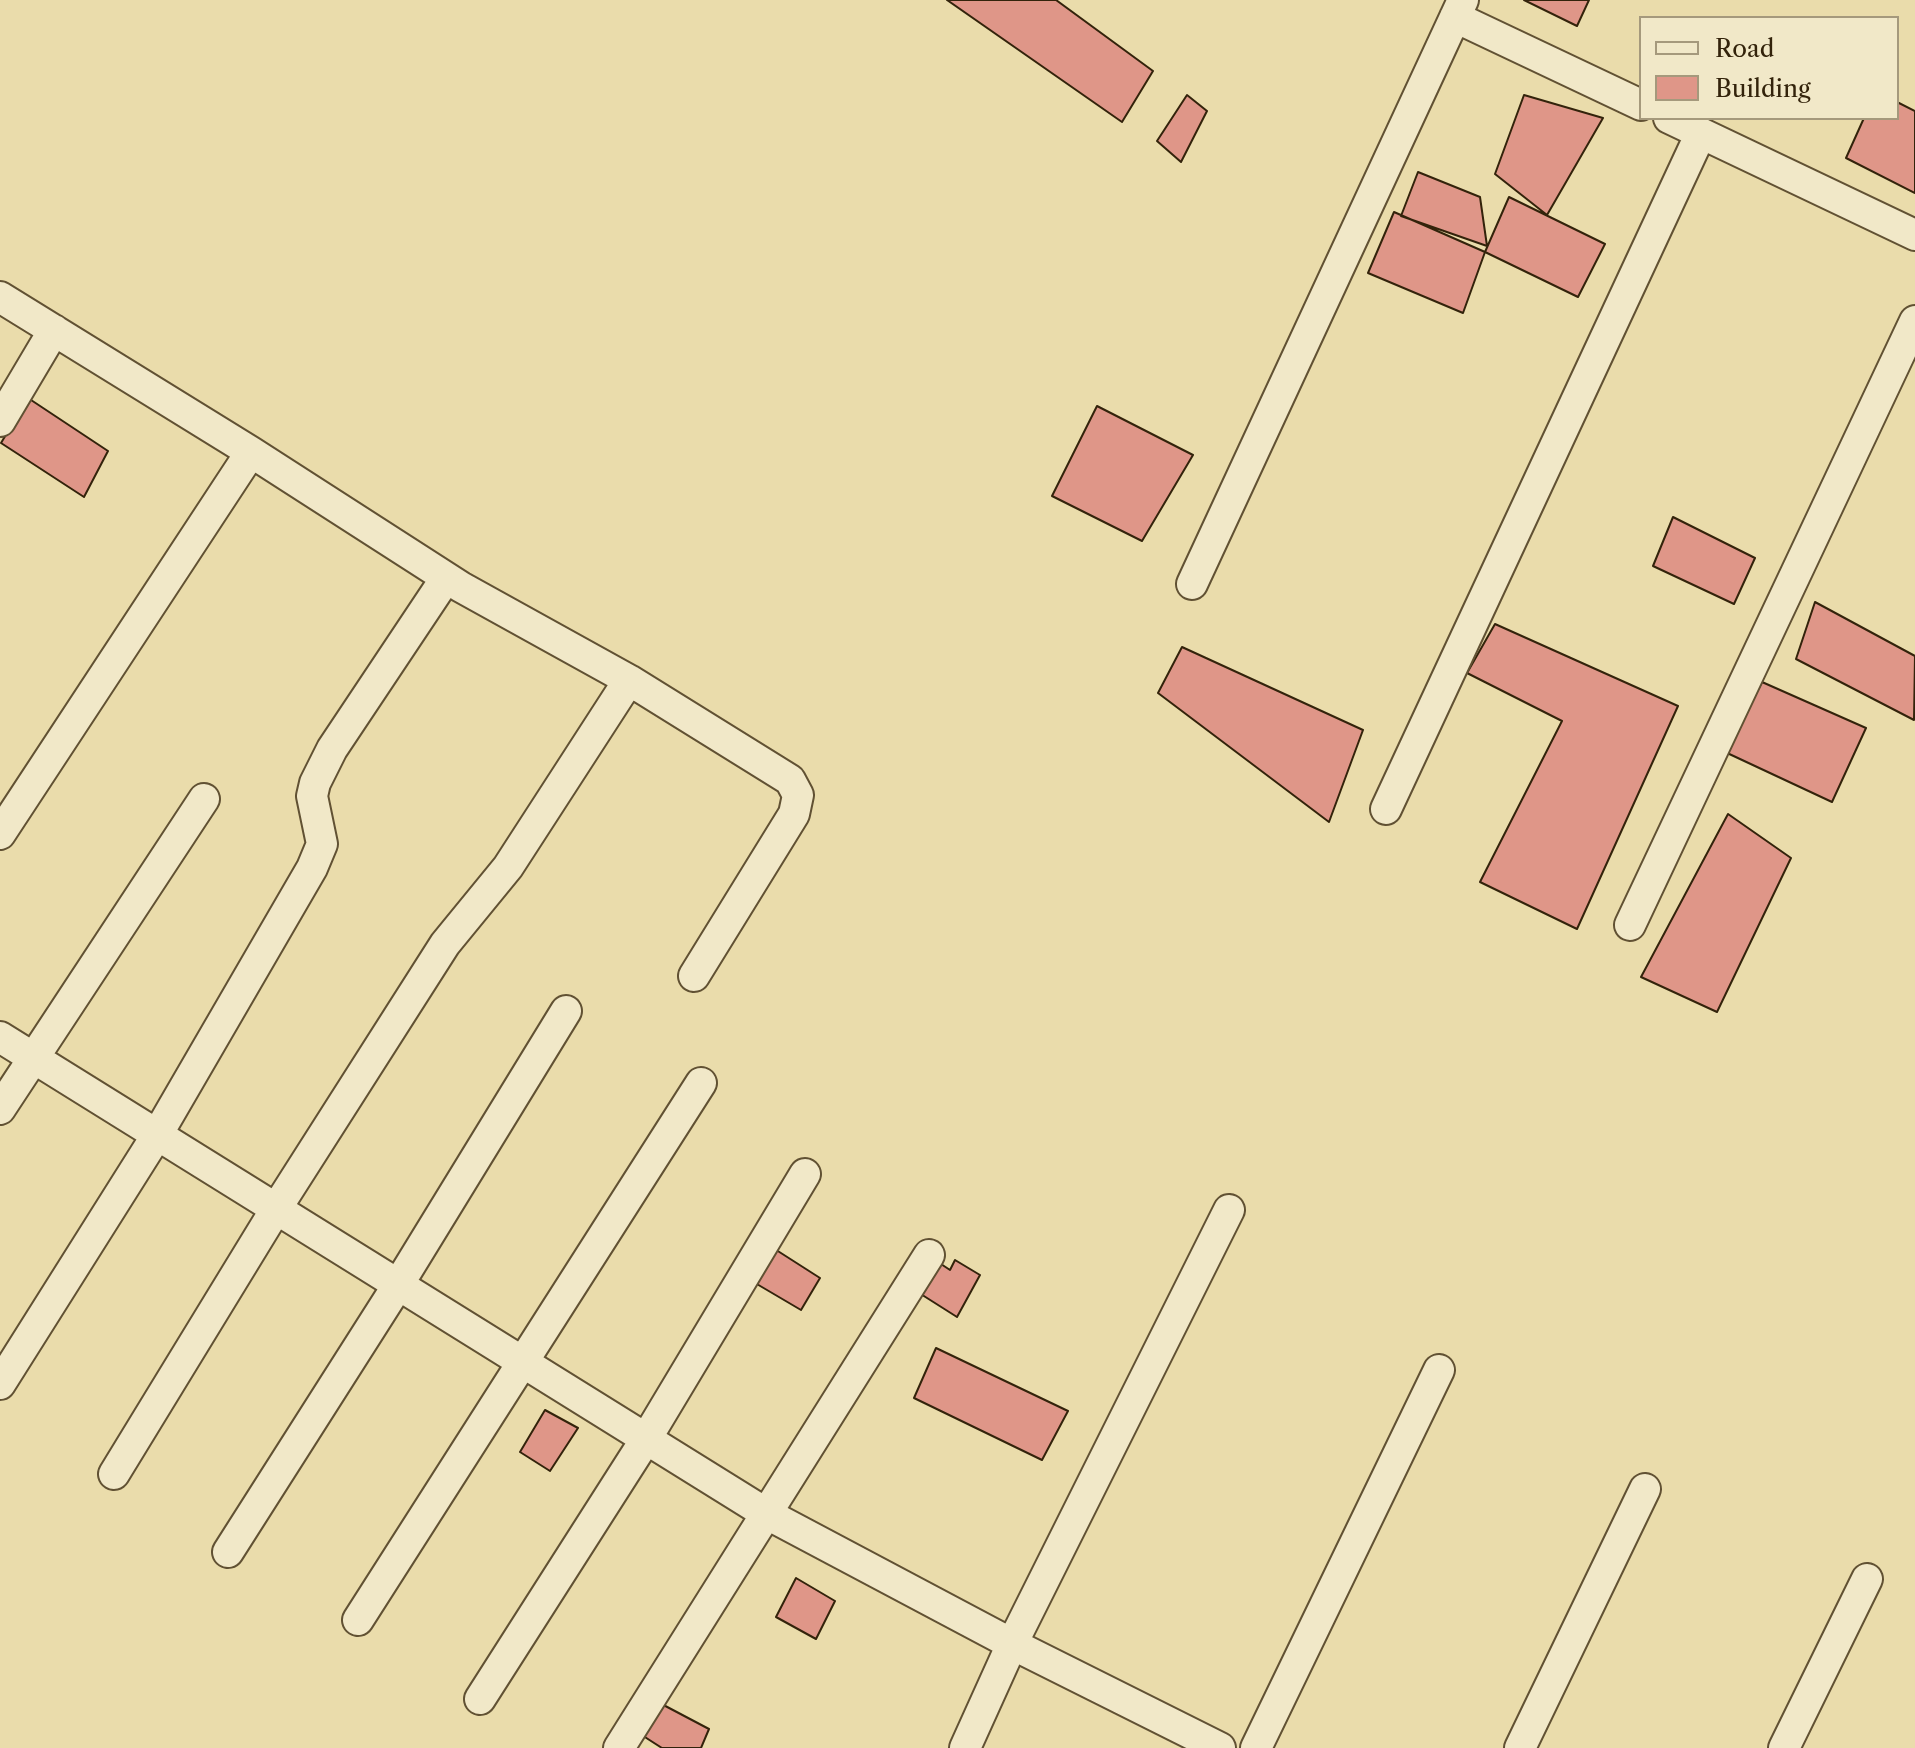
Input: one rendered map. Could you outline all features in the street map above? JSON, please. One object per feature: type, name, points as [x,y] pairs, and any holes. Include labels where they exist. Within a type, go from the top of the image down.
[{"type":"street","points":[[1192,584],[1459,8],[1639,104]]},
{"type":"street","points":[[1673,120],[1915,235]]},
{"type":"street","points":[[1386,809],[1701,133]]},
{"type":"street","points":[[0,297],[251,452],[446,578],[629,680],[790,780],[798,795],[794,814],[694,976]]},
{"type":"street","points":[[1630,925],[1915,321]]},
{"type":"street","points":[[0,421],[54,330]]},
{"type":"street","points":[[0,834],[251,452]]},
{"type":"street","points":[[0,1384],[157,1135],[319,853],[321,836],[312,796],[332,749],[446,578]]},
{"type":"street","points":[[114,1474],[276,1209],[445,944],[508,867],[629,680]]},
{"type":"street","points":[[0,1109],[204,799]]},
{"type":"street","points":[[228,1552],[398,1285],[566,1011]]},
{"type":"street","points":[[0,1037],[767,1514],[1012,1644],[1220,1748]]},
{"type":"street","points":[[358,1620],[701,1083]]},
{"type":"street","points":[[480,1699],[646,1439],[805,1174]]},
{"type":"street","points":[[965,1748],[1012,1644],[1229,1210]]},
{"type":"street","points":[[619,1748],[929,1255]]},
{"type":"street","points":[[1256,1748],[1439,1370]]},
{"type":"street","points":[[1520,1748],[1645,1489]]},
{"type":"street","points":[[1784,1748],[1867,1579]]},
{"type":"building","points":[[947,0],[1056,0],[1153,71],[1122,122]]},
{"type":"building","points":[[1524,0],[1589,0],[1577,26]]},
{"type":"building","points":[[1187,95],[1207,111],[1181,162],[1157,141]]},
{"type":"building","points":[[1524,95],[1603,118],[1547,215],[1495,174]]},
{"type":"building","points":[[1899,103],[1915,111],[1915,193],[1846,158],[1863,120],[1899,120]]},
{"type":"building","points":[[1418,172],[1480,197],[1487,246],[1401,216]]},
{"type":"building","points":[[1509,197],[1605,244],[1578,297],[1485,252]]},
{"type":"building","points":[[1394,212],[1485,252],[1463,313],[1368,273]]},
{"type":"building","points":[[28,398],[108,451],[84,497],[1,443]]},
{"type":"building","points":[[1097,406],[1193,455],[1142,541],[1052,496]]},
{"type":"building","points":[[1673,517],[1755,558],[1734,604],[1653,566]]},
{"type":"building","points":[[1815,602],[1915,656],[1914,720],[1796,659]]},
{"type":"building","points":[[1495,624],[1678,706],[1577,929],[1480,882],[1562,721],[1467,673]]},
{"type":"building","points":[[1182,647],[1363,730],[1329,822],[1158,693]]},
{"type":"building","points":[[1762,682],[1866,728],[1832,802],[1725,752]]},
{"type":"building","points":[[1728,814],[1791,858],[1717,1012],[1641,977]]},
{"type":"building","points":[[770,1246],[820,1278],[801,1310],[750,1280]]},
{"type":"building","points":[[935,1260],[950,1270],[955,1260],[980,1275],[957,1317],[916,1291]]},
{"type":"building","points":[[936,1348],[1068,1411],[1042,1460],[914,1398]]},
{"type":"building","points":[[545,1410],[578,1428],[550,1471],[520,1452]]},
{"type":"building","points":[[796,1578],[835,1601],[816,1639],[776,1617]]},
{"type":"building","points":[[654,1700],[709,1729],[701,1748],[662,1748],[637,1732]]}]
